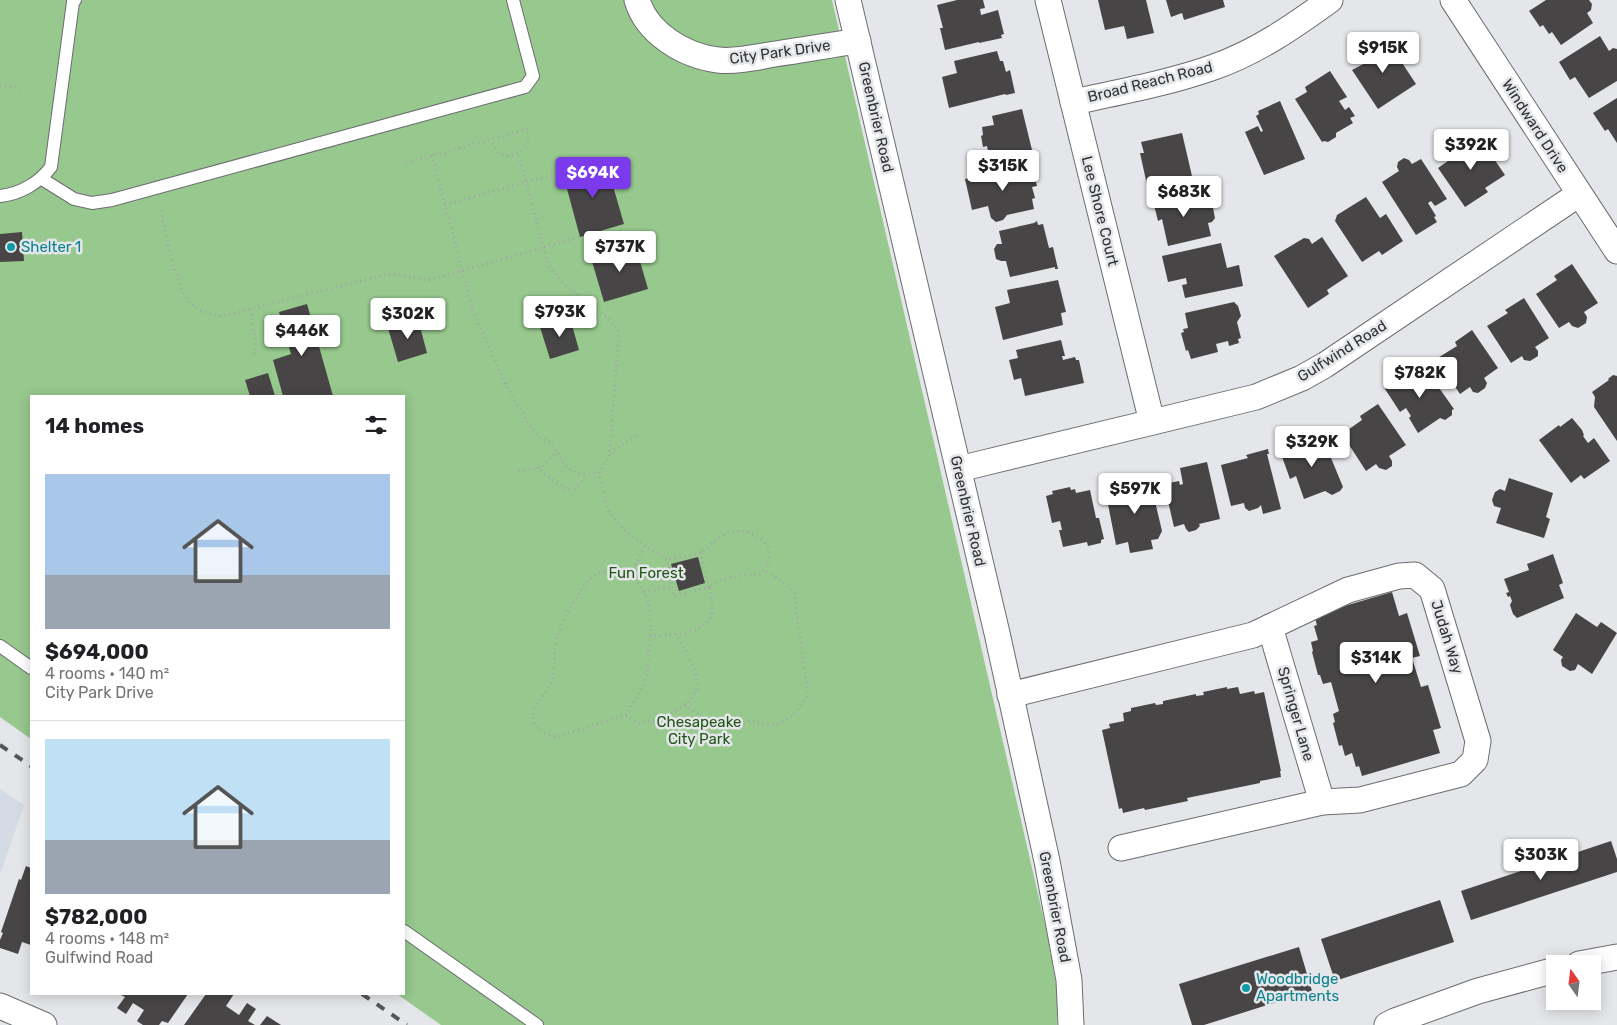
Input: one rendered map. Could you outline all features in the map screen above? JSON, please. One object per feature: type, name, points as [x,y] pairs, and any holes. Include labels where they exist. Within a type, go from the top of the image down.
[{"type":"street","name":"City Park Drive","points":[[637,0],[646,20],[666,40],[690,53],[718,60],[748,58],[858,40]]},
{"type":"street","name":"Greenbrier Road","points":[[848,0],[959,469],[1010,695],[1046,861],[1069,980],[1071,1025]]},
{"type":"street","name":"Lee Shore Court","points":[[1048,0],[1152,422]]},
{"type":"street","name":"Broad Reach Road","points":[[1073,102],[1158,84],[1215,67],[1262,45],[1294,26],[1330,0]]},
{"type":"street","name":"Windward Drive","points":[[1453,0],[1617,251]]},
{"type":"street","name":"Gulfwind Road","points":[[959,469],[1256,397],[1302,378],[1325,365],[1579,194]]},
{"type":"street","name":"Judah Way","points":[[1010,695],[1253,635],[1348,590],[1399,576],[1415,575],[1432,589],[1478,741],[1475,760],[1461,774],[1360,800],[1322,802],[1121,848]]},
{"type":"street","name":"Springer Lane","points":[[1270,627],[1322,802]]},
{"type":"street","points":[[1601,960],[1617,957]]},
{"type":"street","points":[[1387,1025],[1478,991],[1546,972]]},
{"type":"street","points":[[0,1006],[44,1025]]},
{"type":"lane","points":[[0,196],[8,195],[42,179],[51,168],[73,2],[75,0]]},
{"type":"lane","points":[[42,179],[74,199],[92,203],[112,200],[525,87],[533,76],[513,0]]},
{"type":"lane","points":[[0,646],[30,667]]},
{"type":"lane","points":[[405,932],[537,1025]]},
{"type":"path","points":[[0,86],[21,88]]},
{"type":"path","points":[[406,163],[528,129],[526,145],[518,154],[502,155],[496,150],[491,140]]},
{"type":"path","points":[[432,155],[473,312],[506,385],[530,426],[538,436],[551,443],[565,466],[575,472],[588,475],[599,472],[609,458],[619,333],[614,323],[566,285],[549,267],[542,248],[518,154]]},
{"type":"path","points":[[445,205],[525,182],[563,174]]},
{"type":"path","points":[[155,188],[181,290],[190,304],[206,314],[222,316],[384,274],[429,280],[580,237]]},
{"type":"path","points":[[250,309],[256,343],[254,356]]},
{"type":"path","points":[[609,454],[637,434]]},
{"type":"path","points":[[518,471],[543,467],[557,451]]},
{"type":"path","points":[[536,468],[568,490],[575,488],[588,475]]},
{"type":"path","points":[[599,472],[606,502],[612,516],[621,528],[667,560],[674,596],[709,587],[721,579],[761,574],[770,555],[766,545],[756,535],[744,531],[726,534],[700,553],[667,560]]},
{"type":"path","points":[[630,574],[645,545]]},
{"type":"path","points":[[650,636],[676,634],[698,629],[709,621],[712,604],[700,553]]},
{"type":"path","points":[[618,568],[630,574],[640,585],[644,593],[652,620],[645,678],[626,715],[556,736],[546,735],[538,728],[533,719],[533,710],[551,682],[555,668],[556,640],[574,600],[588,580],[600,573],[618,568]]},
{"type":"path","points":[[685,704],[713,724],[725,726],[738,725],[751,720],[761,724],[771,724],[782,722],[794,715],[808,694],[794,592],[789,586],[764,570]]},
{"type":"path","points":[[644,593],[672,586]]},
{"type":"path","points":[[626,715],[637,722],[659,720],[675,712],[691,698],[697,688],[688,654],[676,634]]},
{"type":"shaded area","points":[[0,789],[24,805],[0,875]]},
{"type":"green space","name":"Chesapeake City Park","points":[[0,0],[832,0],[1047,933],[1057,990],[1057,1025],[441,1025],[398,995],[405,995],[405,395],[30,395],[30,738],[0,717]]},
{"type":"building","points":[[957,0],[983,0],[985,8],[980,9],[981,15],[998,10],[1004,34],[1001,35],[1002,38],[945,50],[940,28],[943,28],[937,5]]},
{"type":"building","points":[[1098,0],[1146,0],[1154,33],[1127,39],[1124,26],[1105,30]]},
{"type":"building","points":[[1166,0],[1223,0],[1225,7],[1184,20],[1182,13],[1171,17]]},
{"type":"building","points":[[1546,0],[1589,0],[1592,4],[1591,10],[1587,13],[1593,23],[1561,45],[1552,32],[1549,34],[1543,25],[1540,27],[1529,11]]},
{"type":"building","points":[[1600,36],[1609,51],[1613,48],[1617,49],[1617,81],[1589,98],[1575,77],[1570,80],[1559,62]]},
{"type":"building","points":[[1385,37],[1416,84],[1378,109],[1352,70],[1367,62],[1361,52]]},
{"type":"building","points":[[997,51],[1000,61],[1003,61],[1006,72],[1010,70],[1015,93],[949,108],[942,77],[957,73],[954,61]]},
{"type":"building","points":[[1330,71],[1347,97],[1339,101],[1345,110],[1349,107],[1355,116],[1350,118],[1353,123],[1336,133],[1336,137],[1328,142],[1322,142],[1295,99],[1307,92],[1305,87]]},
{"type":"building","points":[[1617,98],[1617,143],[1608,129],[1605,131],[1593,113]]},
{"type":"building","points":[[1280,101],[1305,159],[1264,175],[1245,132],[1258,126],[1261,132],[1263,131],[1256,116],[1259,114],[1258,111]]},
{"type":"building","points":[[1022,109],[1032,150],[990,160],[987,146],[983,147],[982,127],[994,125],[992,116]]},
{"type":"building","points":[[1182,133],[1192,176],[1147,185],[1140,153],[1144,153],[1141,142]]},
{"type":"building","points":[[1463,140],[1471,146],[1481,140],[1505,175],[1485,188],[1488,192],[1465,207],[1438,168],[1455,156],[1454,147]]},
{"type":"building","points":[[1404,158],[1412,164],[1421,159],[1447,199],[1435,206],[1431,201],[1428,203],[1436,216],[1434,217],[1437,222],[1416,235],[1382,182],[1399,171],[1397,167],[1398,162]]},
{"type":"building","points":[[606,162],[624,224],[580,237],[563,174]]},
{"type":"building","points":[[1031,164],[1037,186],[1032,187],[1035,198],[1032,199],[1034,209],[1007,215],[1003,220],[996,222],[991,218],[988,206],[972,210],[965,179]]},
{"type":"building","points":[[1199,190],[1203,207],[1209,206],[1213,208],[1215,218],[1212,222],[1208,223],[1211,236],[1168,246],[1162,219],[1158,221],[1153,201]]},
{"type":"building","points":[[1366,197],[1380,218],[1386,214],[1403,241],[1382,255],[1379,251],[1362,262],[1335,221],[1337,215]]},
{"type":"building","points":[[1037,221],[1038,225],[1043,224],[1049,248],[1053,247],[1058,269],[1055,269],[1055,267],[1010,277],[1006,261],[996,259],[994,249],[997,244],[1002,244],[999,231]]},
{"type":"building","name":"Shelter 1","points":[[22,232],[24,261],[0,262],[0,234]]},
{"type":"building","points":[[1322,237],[1348,276],[1327,290],[1329,294],[1308,308],[1274,256],[1304,238],[1309,239],[1312,244]]},
{"type":"building","points":[[1221,243],[1227,268],[1239,265],[1243,286],[1185,298],[1182,285],[1187,284],[1186,278],[1168,282],[1162,256]]},
{"type":"building","points":[[635,244],[648,289],[604,302],[591,258]]},
{"type":"building","points":[[1572,264],[1598,303],[1584,312],[1587,317],[1586,323],[1578,328],[1572,326],[1569,322],[1559,328],[1536,294],[1557,280],[1554,276]]},
{"type":"building","points":[[1058,280],[1066,312],[1061,313],[1063,325],[1003,340],[995,307],[1010,303],[1007,290]]},
{"type":"building","points":[[1524,298],[1549,338],[1535,347],[1538,351],[1538,356],[1530,361],[1524,360],[1522,356],[1511,363],[1487,326],[1508,313],[1505,310]]},
{"type":"building","points":[[1234,302],[1238,306],[1241,316],[1237,322],[1241,338],[1238,339],[1239,343],[1229,346],[1228,341],[1216,344],[1218,352],[1191,359],[1188,350],[1186,351],[1181,333],[1184,332],[1183,329],[1188,328],[1185,313]]},
{"type":"building","points":[[307,304],[333,395],[283,395],[273,360],[291,354],[279,312]]},
{"type":"building","points":[[570,318],[579,350],[550,359],[540,327]]},
{"type":"building","points":[[418,319],[427,353],[398,362],[388,328]]},
{"type":"building","points":[[1472,330],[1498,368],[1484,378],[1487,383],[1485,388],[1478,393],[1473,392],[1470,387],[1460,394],[1436,359],[1457,346],[1455,342]]},
{"type":"building","points":[[1061,340],[1065,356],[1062,356],[1063,360],[1075,357],[1076,360],[1079,360],[1084,383],[1025,396],[1021,378],[1014,380],[1009,360],[1018,358],[1016,350]]},
{"type":"building","points":[[1425,368],[1454,409],[1452,410],[1452,415],[1445,420],[1440,418],[1418,433],[1409,418],[1411,416],[1406,408],[1400,412],[1385,389],[1405,372],[1407,375],[1410,372],[1413,377]]},
{"type":"building","points":[[268,373],[275,395],[250,395],[245,380]]},
{"type":"building","points":[[1613,375],[1617,376],[1617,441],[1594,407],[1595,397],[1592,392]]},
{"type":"building","points":[[1378,404],[1406,445],[1389,456],[1392,466],[1386,470],[1379,468],[1376,464],[1366,471],[1342,434],[1362,420],[1360,416]]},
{"type":"building","points":[[1572,418],[1582,430],[1583,436],[1588,443],[1594,438],[1610,461],[1584,479],[1581,475],[1571,483],[1539,440]]},
{"type":"building","points":[[1303,440],[1304,442],[1309,441],[1311,445],[1324,441],[1343,487],[1340,491],[1332,495],[1325,491],[1304,499],[1296,476],[1290,479],[1280,451],[1286,449],[1286,446]]},
{"type":"building","points":[[1268,449],[1269,454],[1267,454],[1281,509],[1263,514],[1261,505],[1249,511],[1245,508],[1244,503],[1231,506],[1221,465],[1248,458],[1246,455]]},
{"type":"building","points":[[1207,462],[1220,519],[1199,524],[1200,526],[1196,530],[1189,532],[1184,524],[1174,527],[1164,484],[1179,481],[1180,485],[1183,484],[1180,468]]},
{"type":"building","points":[[1149,476],[1162,531],[1158,539],[1151,540],[1153,549],[1130,553],[1128,542],[1116,545],[1106,494],[1121,491],[1120,486],[1123,482]]},
{"type":"building","points":[[1509,478],[1553,493],[1546,517],[1550,519],[1544,538],[1496,523],[1501,508],[1494,506],[1492,500],[1495,492],[1500,489],[1505,491]]},
{"type":"building","points":[[1070,487],[1071,490],[1075,489],[1076,493],[1090,490],[1096,518],[1099,518],[1104,539],[1101,540],[1101,543],[1088,546],[1087,542],[1063,547],[1059,530],[1062,530],[1060,521],[1052,523],[1046,496],[1053,494],[1052,491]]},
{"type":"building","points":[[1553,554],[1563,583],[1559,585],[1564,598],[1517,618],[1513,614],[1510,605],[1512,601],[1510,596],[1508,597],[1506,593],[1509,592],[1504,579],[1529,570],[1527,564]]},
{"type":"building","points":[[698,557],[705,583],[679,591],[671,564]]},
{"type":"building","points":[[1392,592],[1399,616],[1407,613],[1420,656],[1412,658],[1421,687],[1428,685],[1441,728],[1433,730],[1440,753],[1362,776],[1359,766],[1356,767],[1352,753],[1345,756],[1342,745],[1339,746],[1333,723],[1335,722],[1333,714],[1339,711],[1331,682],[1323,684],[1320,675],[1318,675],[1312,652],[1311,642],[1318,640],[1314,626],[1317,625],[1314,615]]},
{"type":"building","points":[[1576,613],[1597,627],[1601,622],[1617,633],[1592,674],[1578,664],[1575,670],[1570,671],[1562,666],[1561,660],[1563,657],[1553,650]]},
{"type":"building","points":[[1227,687],[1227,689],[1238,687],[1240,694],[1254,691],[1255,694],[1264,692],[1281,777],[1187,798],[1188,801],[1123,813],[1122,808],[1119,809],[1102,730],[1110,728],[1109,724],[1124,721],[1123,713],[1131,711],[1131,708],[1155,703],[1156,705],[1163,704],[1163,701],[1196,694],[1196,696],[1204,695],[1203,692]]},
{"type":"building","points":[[1611,841],[1617,859],[1617,872],[1471,920],[1461,891]]},
{"type":"building","points":[[26,866],[30,868],[30,945],[22,942],[18,954],[0,948],[0,940],[19,879],[21,880]]},
{"type":"building","points":[[1440,900],[1454,942],[1335,981],[1321,939]]},
{"type":"building","name":"Woodbridge Apartments","points":[[1299,947],[1312,991],[1204,1025],[1192,1025],[1179,984]]},
{"type":"building","points":[[121,995],[187,995],[168,1023],[162,1021],[159,1025],[143,1025],[137,1021],[144,1010],[133,1003],[126,1014],[117,1008],[125,997]]},
{"type":"building","points":[[205,995],[233,995],[226,1006],[239,1015],[247,1003],[256,1009],[248,1021],[255,1025],[184,1025]]},
{"type":"building","points":[[267,1016],[281,1025],[260,1025]]},
{"type":"railway","points":[[0,745],[30,765]]},
{"type":"railway","points":[[363,995],[407,1025]]},
{"type":"place","name":"Shelter 1","points":[[11,247]]},
{"type":"place","name":"Woodbridge Apartments","points":[[1246,988]]},
{"type":"park label","name":"Fun Forest","points":[[646,573]]}]
